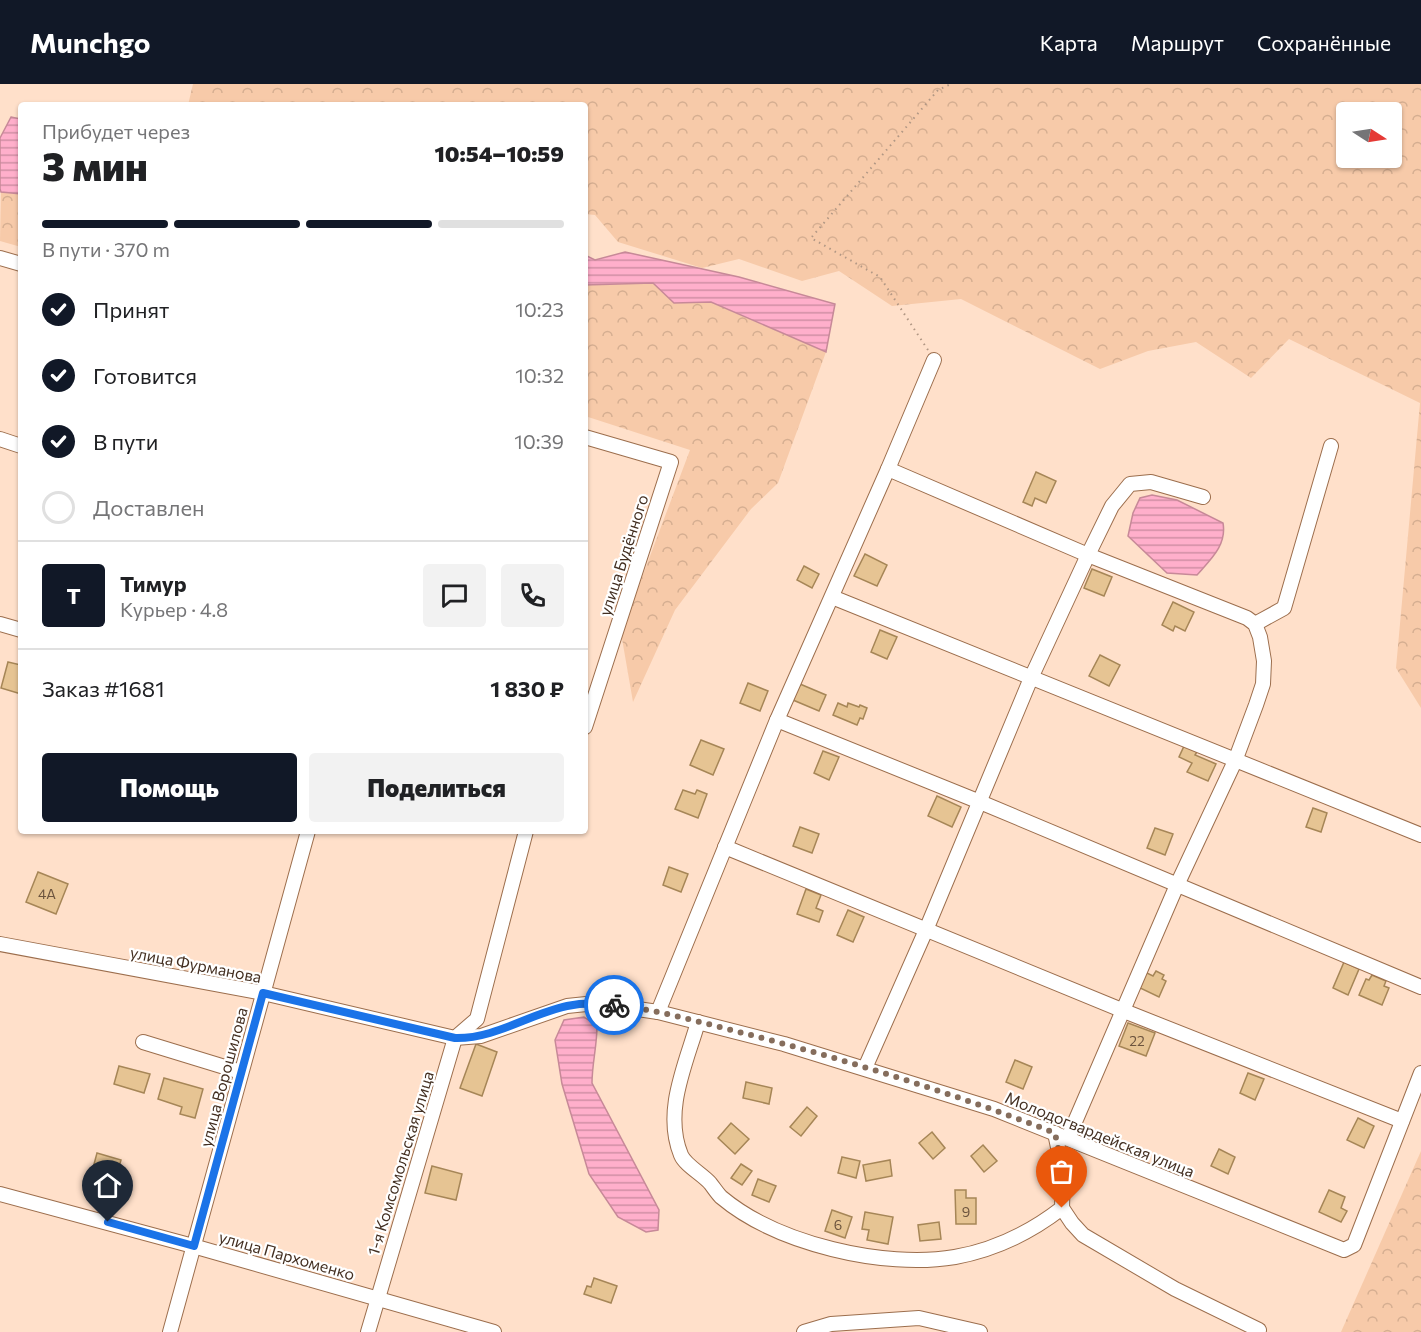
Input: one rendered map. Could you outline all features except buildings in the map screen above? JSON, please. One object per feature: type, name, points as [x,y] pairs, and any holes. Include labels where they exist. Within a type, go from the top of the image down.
[{"type":"street","points":[[0,258],[18,263]]},
{"type":"street","points":[[658,1012],[777,720],[934,360]]},
{"type":"street","name":"улица Будённого","points":[[588,438],[671,462],[588,718]]},
{"type":"street","points":[[0,440],[18,445]]},
{"type":"street","points":[[1255,624],[1284,608],[1331,446]]},
{"type":"street","points":[[888,469],[1088,555],[1247,618],[1255,624],[1260,637],[1264,661],[1263,684],[1235,761],[1177,885],[1068,1138]]},
{"type":"street","points":[[865,1068],[926,930],[1031,678],[1112,507],[1130,484],[1150,482],[1203,497]]},
{"type":"street","points":[[832,597],[1421,835]]},
{"type":"street","points":[[0,624],[18,629]]},
{"type":"street","points":[[777,720],[980,802],[1421,987]]},
{"type":"street","name":"улица Ворошилова","points":[[170,1332],[307,834]]},
{"type":"street","points":[[455,1038],[477,1019],[525,834]]},
{"type":"street","points":[[725,847],[1124,1011],[1402,1121],[1421,1073]]},
{"type":"street","name":"улица Фурманова","points":[[0,944],[263,993],[455,1038]]},
{"type":"street","name":"Молодогвардейская улица","points":[[455,1038],[481,1036],[567,1006],[596,1003],[658,1012],[865,1068],[994,1109],[1344,1250],[1354,1245],[1402,1121]]},
{"type":"street","points":[[698,1022],[675,1098],[674,1122],[678,1148],[682,1158],[704,1177],[720,1196],[750,1217],[792,1236],[841,1251],[884,1258],[922,1260],[955,1257],[996,1246],[1030,1230],[1062,1208]]},
{"type":"street","name":"1-я Комсомольская улица","points":[[368,1332],[455,1038]]},
{"type":"street","points":[[143,1042],[242,1072]]},
{"type":"street","points":[[1055,1133],[1063,1171],[1062,1208],[1071,1223],[1083,1235],[1175,1289],[1259,1330]]},
{"type":"street","name":"улица Пархоменко","points":[[0,1194],[194,1246],[495,1332]]},
{"type":"street","points":[[804,1332],[831,1324],[919,1318],[980,1332]]},
{"type":"path","points":[[934,360],[880,277],[811,238],[938,90],[951,84]]},
{"type":"green space","points":[[193,84],[1421,84],[1421,708],[1396,668],[1420,403],[1289,339],[1251,378],[1196,342],[1148,351],[1100,369],[961,299],[892,306],[839,271],[802,281],[739,259],[702,268],[618,242],[595,215],[588,214],[588,102],[189,102]]},
{"type":"green space","points":[[1,192],[18,194],[18,246],[0,241]]},
{"type":"green space","points":[[653,283],[674,303],[710,302],[826,352],[778,483],[751,509],[675,610],[633,702],[621,633],[690,450],[588,417],[588,285]]},
{"type":"green space","points":[[1421,1151],[1421,1332],[1341,1332]]},
{"type":"shaded area","points":[[11,117],[18,118],[18,194],[1,192],[0,189],[0,138]]},
{"type":"shaded area","points":[[625,252],[739,277],[835,304],[826,352],[711,302],[674,303],[653,283],[588,285],[588,256],[595,260]]},
{"type":"shaded area","points":[[1152,495],[1177,500],[1223,523],[1224,531],[1220,545],[1197,575],[1167,573],[1128,536],[1133,513],[1140,498]]},
{"type":"shaded area","points":[[584,1017],[597,1026],[592,1083],[659,1210],[658,1230],[646,1232],[618,1217],[589,1174],[562,1084],[555,1040],[564,1020]]},
{"type":"way so far","points":[[614,1005],[658,1012],[804,1050],[994,1109],[1055,1133],[1063,1171],[1062,1208]]},
{"type":"route","points":[[108,1222],[194,1246],[263,993],[455,1038],[481,1036],[567,1006],[596,1003],[614,1005]]}]
